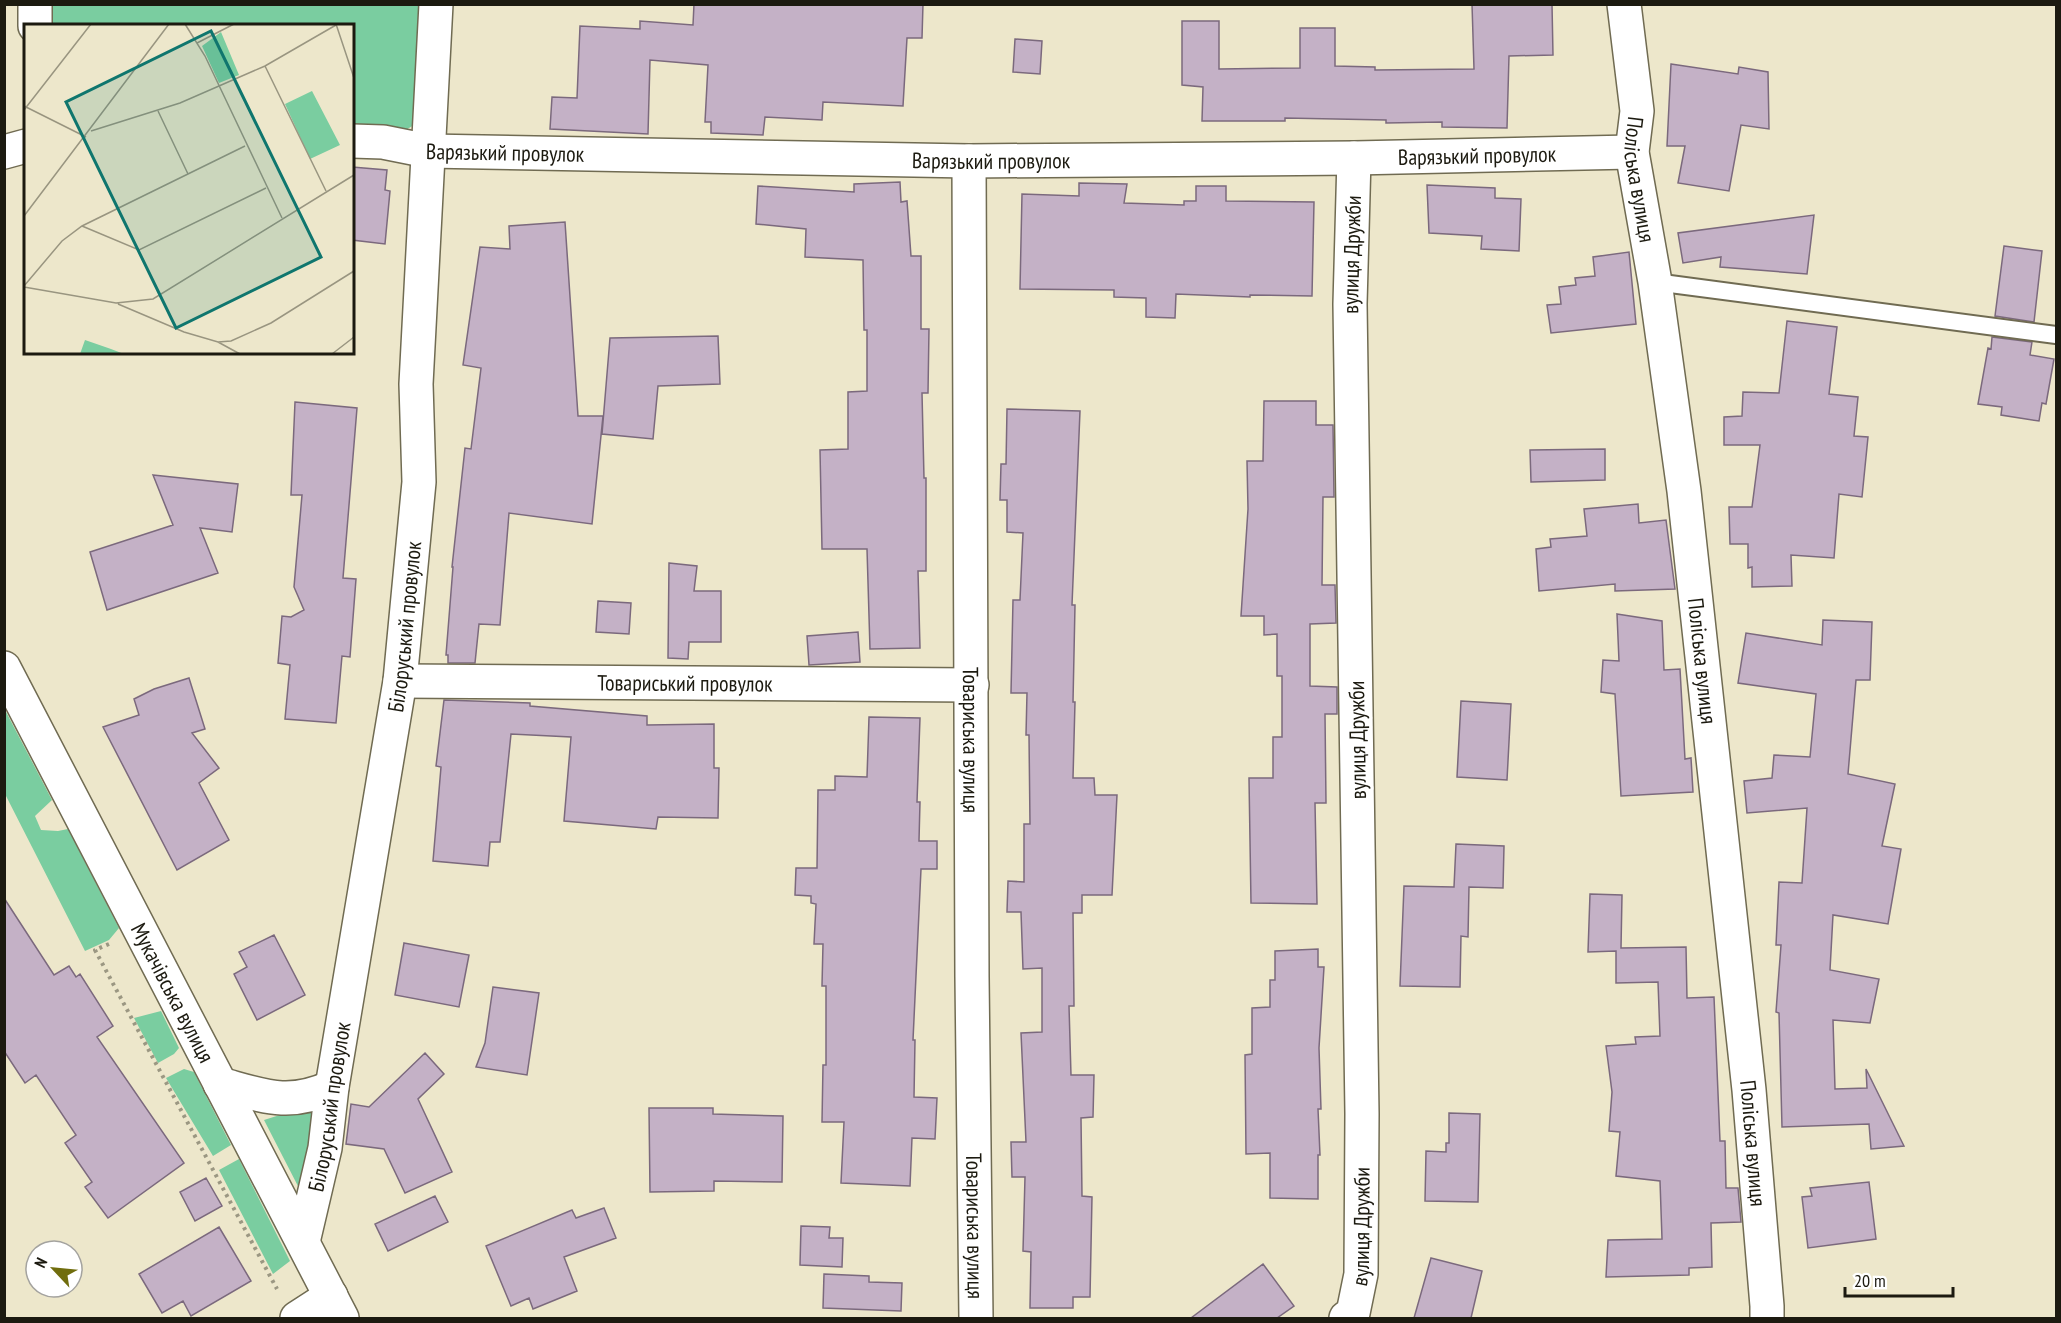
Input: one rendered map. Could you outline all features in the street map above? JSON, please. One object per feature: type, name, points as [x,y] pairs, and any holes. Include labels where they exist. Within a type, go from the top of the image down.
[{"type":"street","points":[[35,4],[35,24]]},
{"type":"street","name":"Білоруський провулок","points":[[303,1242],[325,1148],[332,1087],[400,681],[419,482],[416,384],[436,4]]},
{"type":"street","name":"Поліська вулиця","points":[[1624,4],[1637,111],[1632,152],[1655,282],[1684,490],[1749,1090],[1767,1318]]},
{"type":"street","name":"Варязький провулок","points":[[354,141],[383,142],[428,151],[969,161],[1354,158],[1632,152]]},
{"type":"street","points":[[4,152],[24,147]]},
{"type":"street","name":"вулиця Дружби","points":[[1353,1316],[1361,1274],[1362,1114],[1350,304],[1354,158]]},
{"type":"street","name":"Товариська вулиця","points":[[969,161],[972,977],[976,1318]]},
{"type":"street","name":"Мукачівська вулиця","points":[[4,668],[336,1307]]},
{"type":"street","name":"Товариський провулок","points":[[400,681],[972,685]]},
{"type":"street","points":[[220,1084],[285,1100],[315,1095],[332,1087]]},
{"type":"street","points":[[297,1318],[336,1307]]},
{"type":"lane","points":[[1655,282],[2056,335]]},
{"type":"green space","points":[[49,5],[422,5],[414,125],[399,134],[354,133],[354,24],[49,24]]},
{"type":"green space","points":[[4,708],[52,800],[35,816],[41,830],[68,829],[119,928],[109,940],[85,951],[5,794]]},
{"type":"green space","points":[[161,1011],[179,1048],[174,1054],[158,1063],[134,1018]]},
{"type":"green space","points":[[184,1069],[194,1072],[231,1145],[213,1156],[166,1078]]},
{"type":"green space","points":[[321,1102],[301,1192],[264,1120]]},
{"type":"green space","points":[[239,1159],[290,1261],[273,1274],[219,1170]]},
{"type":"building","points":[[694,4],[923,4],[922,38],[907,38],[903,106],[823,102],[822,120],[765,117],[763,135],[711,133],[711,122],[705,122],[708,65],[650,60],[648,134],[550,129],[552,97],[577,98],[580,26],[640,29],[640,21],[693,25]]},
{"type":"building","points":[[1472,4],[1552,4],[1553,55],[1509,56],[1507,128],[1442,127],[1442,122],[1386,123],[1386,120],[1285,118],[1285,121],[1202,121],[1203,87],[1182,85],[1182,21],[1219,21],[1219,69],[1300,68],[1300,28],[1335,28],[1335,66],[1375,67],[1375,70],[1474,69]]},
{"type":"building","points":[[1015,39],[1042,41],[1040,74],[1013,72]]},
{"type":"building","points":[[1671,64],[1738,74],[1739,67],[1768,72],[1769,129],[1741,125],[1729,191],[1678,183],[1685,146],[1667,146]]},
{"type":"building","points":[[354,167],[387,170],[385,190],[390,191],[385,244],[354,240]]},
{"type":"building","points":[[900,182],[901,202],[907,201],[911,256],[921,256],[921,329],[929,329],[928,393],[922,393],[924,478],[926,478],[926,571],[918,571],[920,648],[870,649],[867,549],[822,549],[820,450],[848,449],[848,392],[867,391],[867,330],[864,330],[863,260],[805,257],[806,229],[756,224],[758,186],[854,192],[854,184]]},
{"type":"building","points":[[1079,183],[1127,184],[1124,203],[1184,205],[1184,201],[1196,201],[1196,186],[1226,186],[1226,201],[1314,202],[1312,296],[1250,295],[1250,297],[1176,294],[1175,318],[1146,317],[1146,298],[1114,297],[1114,290],[1020,289],[1022,194],[1079,196]]},
{"type":"building","points":[[1427,185],[1495,188],[1495,198],[1521,199],[1519,251],[1481,249],[1482,236],[1429,233]]},
{"type":"building","points":[[1814,215],[1807,274],[1720,267],[1721,257],[1683,263],[1678,233]]},
{"type":"building","points":[[565,222],[578,416],[603,416],[592,524],[509,513],[500,625],[479,624],[475,663],[448,663],[448,655],[446,655],[452,567],[465,448],[471,449],[481,368],[463,365],[480,247],[510,249],[509,226]]},
{"type":"building","points":[[2004,246],[2042,251],[2034,322],[1995,316]]},
{"type":"building","points":[[1629,252],[1636,324],[1551,333],[1547,305],[1561,304],[1559,287],[1576,285],[1575,278],[1595,276],[1593,257]]},
{"type":"building","points":[[1787,321],[1837,327],[1829,394],[1858,397],[1854,436],[1868,437],[1862,497],[1839,494],[1834,558],[1791,555],[1792,586],[1752,587],[1752,567],[1748,568],[1748,544],[1730,544],[1729,507],[1752,507],[1760,445],[1724,445],[1724,417],[1742,416],[1743,392],[1779,393]]},
{"type":"building","points":[[718,336],[720,384],[658,386],[653,439],[602,434],[610,338]]},
{"type":"building","points":[[1992,337],[2032,342],[2030,355],[2054,359],[2046,404],[2042,403],[2039,421],[2001,415],[2002,407],[1978,404]]},
{"type":"building","points":[[1264,401],[1316,401],[1316,425],[1333,425],[1334,497],[1323,497],[1322,585],[1335,585],[1336,623],[1310,624],[1310,686],[1337,687],[1337,714],[1325,714],[1326,803],[1315,803],[1317,904],[1251,903],[1249,778],[1273,778],[1273,737],[1282,737],[1282,676],[1277,676],[1277,634],[1264,635],[1264,616],[1241,616],[1248,509],[1247,461],[1263,461]]},
{"type":"building","points":[[295,402],[357,408],[343,578],[356,579],[350,657],[342,656],[336,723],[285,719],[290,665],[278,663],[282,616],[291,617],[304,610],[294,587],[302,495],[291,495]]},
{"type":"building","points":[[1007,409],[1080,411],[1072,605],[1075,605],[1073,778],[1094,778],[1095,795],[1117,795],[1112,895],[1082,895],[1082,913],[1073,913],[1074,1006],[1069,1006],[1071,1075],[1094,1075],[1093,1117],[1081,1118],[1082,1196],[1092,1197],[1090,1297],[1073,1297],[1073,1308],[1030,1308],[1031,1252],[1023,1251],[1025,1177],[1012,1177],[1011,1142],[1026,1142],[1021,1033],[1042,1032],[1042,968],[1023,969],[1021,912],[1007,912],[1008,881],[1024,882],[1024,824],[1030,824],[1029,735],[1026,735],[1027,693],[1011,693],[1013,600],[1020,600],[1023,533],[1007,532],[1007,500],[1000,500],[1001,464],[1006,464]]},
{"type":"building","points":[[1605,449],[1605,480],[1531,482],[1530,450]]},
{"type":"building","points":[[153,475],[238,484],[232,532],[200,528],[218,573],[107,610],[90,552],[173,525]]},
{"type":"building","points":[[1638,504],[1639,523],[1666,520],[1675,589],[1615,591],[1615,584],[1539,591],[1536,549],[1551,547],[1550,539],[1587,536],[1584,509]]},
{"type":"building","points":[[669,563],[697,566],[694,591],[721,591],[721,642],[689,642],[688,659],[668,658]]},
{"type":"building","points":[[598,601],[631,603],[629,634],[596,632]]},
{"type":"building","points":[[1617,614],[1662,621],[1664,670],[1680,669],[1685,759],[1691,758],[1693,792],[1621,796],[1615,694],[1601,692],[1603,660],[1619,661]]},
{"type":"building","points":[[1823,620],[1872,622],[1870,680],[1856,680],[1848,774],[1895,784],[1882,846],[1901,849],[1888,924],[1833,915],[1830,970],[1879,979],[1870,1023],[1833,1020],[1835,1089],[1867,1088],[1866,1069],[1904,1146],[1871,1149],[1869,1124],[1782,1127],[1779,1013],[1776,1012],[1781,945],[1776,945],[1779,882],[1802,883],[1807,808],[1747,813],[1744,781],[1772,778],[1774,755],[1810,757],[1816,694],[1738,683],[1746,633],[1822,645]]},
{"type":"building","points":[[858,632],[860,662],[809,665],[807,636]]},
{"type":"building","points":[[189,678],[205,729],[192,733],[219,768],[199,783],[229,840],[177,870],[103,727],[139,715],[134,699],[154,689]]},
{"type":"building","points":[[444,700],[530,703],[530,706],[647,716],[647,725],[714,724],[714,768],[719,768],[718,818],[658,817],[656,829],[564,821],[571,737],[511,734],[500,842],[490,842],[488,866],[433,861],[441,767],[436,766]]},
{"type":"building","points":[[1461,701],[1511,704],[1507,780],[1457,777]]},
{"type":"building","points":[[869,717],[920,718],[917,802],[920,802],[919,841],[937,841],[937,869],[921,869],[913,1040],[915,1040],[914,1097],[937,1098],[935,1139],[912,1138],[910,1186],[841,1183],[844,1122],[822,1122],[823,1065],[826,1065],[826,986],[822,986],[823,944],[814,944],[816,904],[811,903],[811,896],[795,895],[796,868],[817,868],[818,790],[835,790],[835,776],[867,777]]},
{"type":"building","points":[[1456,844],[1504,846],[1503,888],[1469,887],[1468,937],[1461,936],[1460,987],[1400,986],[1404,886],[1454,887]]},
{"type":"building","points":[[1590,894],[1622,895],[1621,948],[1686,947],[1687,998],[1714,997],[1720,1141],[1725,1141],[1726,1188],[1738,1188],[1741,1222],[1711,1223],[1712,1267],[1689,1268],[1689,1275],[1606,1277],[1608,1240],[1662,1239],[1660,1181],[1616,1176],[1620,1132],[1609,1131],[1612,1092],[1606,1046],[1636,1044],[1635,1037],[1660,1036],[1658,982],[1616,983],[1616,951],[1588,952]]},
{"type":"building","points":[[4,898],[54,975],[69,966],[76,977],[80,974],[113,1026],[97,1037],[184,1163],[108,1218],[85,1187],[92,1182],[65,1143],[76,1135],[36,1075],[25,1083],[4,1051]]},
{"type":"building","points":[[274,935],[305,995],[257,1020],[234,974],[247,967],[239,952]]},
{"type":"building","points":[[404,943],[469,955],[459,1007],[395,995]]},
{"type":"building","points":[[1318,949],[1318,967],[1324,967],[1319,1048],[1321,1109],[1318,1109],[1320,1155],[1318,1155],[1318,1199],[1270,1198],[1270,1153],[1246,1154],[1245,1055],[1252,1054],[1252,1008],[1270,1007],[1270,980],[1275,980],[1275,951]]},
{"type":"building","points":[[493,987],[539,993],[527,1075],[476,1067],[485,1043]]},
{"type":"building","points":[[425,1053],[444,1074],[418,1099],[452,1172],[405,1193],[384,1149],[346,1144],[351,1104],[369,1107]]},
{"type":"building","points":[[649,1108],[713,1108],[713,1114],[783,1116],[782,1182],[714,1181],[714,1191],[650,1192]]},
{"type":"building","points":[[1449,1113],[1480,1114],[1478,1202],[1425,1201],[1426,1151],[1446,1152],[1446,1143],[1449,1143]]},
{"type":"building","points":[[206,1178],[222,1206],[195,1221],[180,1192]]},
{"type":"building","points":[[1869,1182],[1876,1239],[1808,1248],[1802,1197],[1812,1196],[1810,1188]]},
{"type":"building","points":[[435,1196],[448,1222],[388,1251],[375,1224]]},
{"type":"building","points":[[604,1208],[616,1238],[564,1257],[577,1291],[533,1309],[529,1298],[511,1306],[486,1246],[572,1210],[576,1218]]},
{"type":"building","points":[[801,1226],[830,1227],[829,1238],[843,1238],[842,1267],[800,1265]]},
{"type":"building","points":[[219,1227],[251,1281],[191,1316],[183,1301],[162,1313],[139,1274]]},
{"type":"building","points":[[1431,1258],[1482,1271],[1471,1318],[1414,1318]]},
{"type":"building","points":[[1263,1264],[1294,1306],[1277,1318],[1191,1318]]},
{"type":"building","points":[[824,1274],[869,1276],[869,1282],[902,1283],[901,1311],[823,1308]]}]
